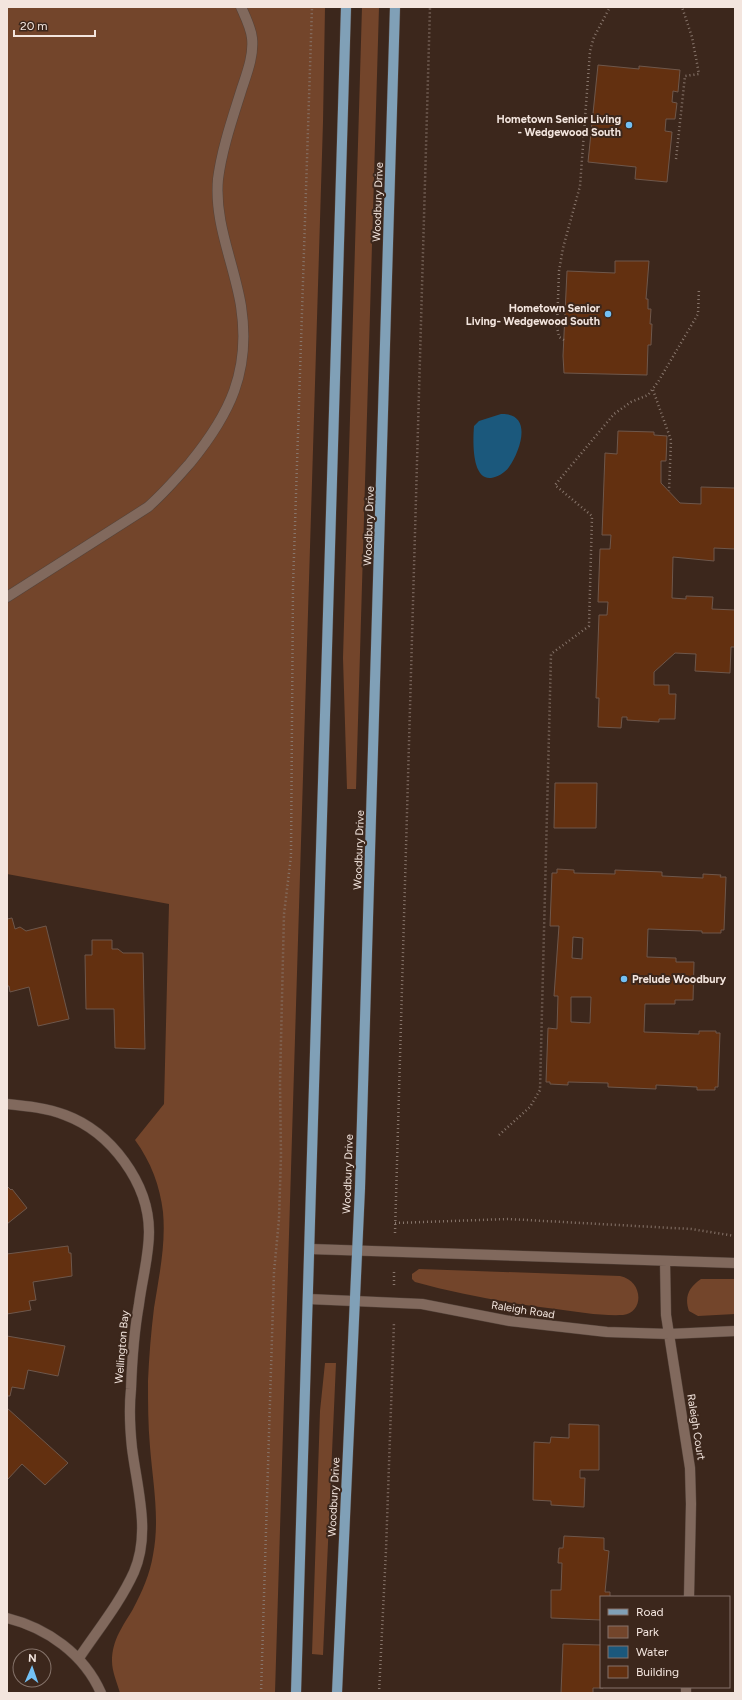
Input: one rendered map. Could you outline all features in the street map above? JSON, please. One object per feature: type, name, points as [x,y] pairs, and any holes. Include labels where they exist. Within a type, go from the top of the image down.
[{"type":"main road","points":[[296,1693],[346,7]]},
{"type":"main road","name":"Woodbury Drive","points":[[337,1693],[356,1301],[376,680],[395,7]]},
{"type":"street","points":[[7,597],[148,507],[167,490],[206,444],[223,418],[235,393],[241,368],[243,334],[241,313],[221,226],[218,203],[218,179],[224,150],[250,64],[252,38],[241,7]]},
{"type":"street","name":"Wellington Bay","points":[[7,1104],[33,1107],[66,1115],[95,1132],[120,1154],[135,1180],[147,1209],[149,1232],[147,1260],[139,1302],[133,1347],[130,1402],[132,1447],[142,1512],[141,1545],[134,1572],[115,1605],[79,1658]]},
{"type":"street","points":[[310,1250],[735,1263]]},
{"type":"street","name":"Raleigh Court","points":[[665,1261],[665,1308],[690,1468],[691,1504],[689,1596]]},
{"type":"street","name":"Raleigh Road","points":[[308,1299],[433,1305],[510,1321],[607,1332],[669,1334],[735,1331]]},
{"type":"street","points":[[7,1618],[39,1630],[62,1643],[79,1658],[101,1693]]},
{"type":"path","points":[[261,1693],[274,1272],[279,1219],[281,1163],[280,1083],[284,914],[291,856],[293,586],[312,7]]},
{"type":"path","points":[[379,1693],[387,1535],[430,7]]},
{"type":"path","points":[[564,340],[559,337],[557,327],[559,271],[563,248],[580,186],[590,51],[594,37],[610,7]]},
{"type":"path","points":[[676,159],[686,76],[699,74],[692,37],[682,7]]},
{"type":"path","points":[[499,1135],[530,1107],[540,1090],[551,654],[589,626],[592,516],[555,485],[614,414],[631,402],[648,395],[662,376],[698,314],[698,288]]},
{"type":"path","points":[[652,389],[671,440],[669,492]]},
{"type":"path","points":[[395,1223],[508,1220],[691,1229],[735,1236]]},
{"type":"green space","points":[[7,7],[325,7],[323,122],[275,1693],[120,1693],[113,1669],[112,1653],[114,1646],[122,1627],[133,1609],[145,1583],[152,1562],[155,1542],[156,1515],[150,1447],[148,1381],[154,1308],[162,1260],[164,1224],[162,1202],[154,1174],[141,1148],[135,1140],[164,1104],[169,904],[7,874]]},
{"type":"green space","points":[[362,7],[379,7],[356,789],[347,789],[343,658]]},
{"type":"green space","points":[[419,1269],[620,1276],[628,1279],[634,1284],[637,1290],[638,1303],[635,1309],[630,1313],[623,1315],[589,1314],[520,1304],[468,1295],[415,1282],[412,1279],[412,1274]]},
{"type":"green space","points":[[701,1279],[735,1279],[735,1314],[698,1316],[689,1311],[687,1297],[693,1285]]},
{"type":"green space","points":[[325,1363],[336,1363],[323,1655],[312,1654],[320,1411]]},
{"type":"water","points":[[501,414],[511,415],[517,419],[521,426],[522,434],[520,442],[513,460],[505,471],[491,478],[484,477],[480,473],[475,458],[473,440],[474,426],[479,421]]},
{"type":"building","name":"Hometown Senior Living - Wedgewood South","points":[[598,65],[639,69],[639,66],[680,70],[678,92],[673,91],[672,102],[677,103],[675,119],[666,119],[665,131],[672,132],[667,182],[635,179],[636,167],[588,162]]},
{"type":"building","name":"Hometown Senior Living- Wedgewood South","points":[[615,261],[649,261],[646,299],[648,299],[648,309],[651,309],[650,324],[652,324],[651,345],[648,345],[647,375],[564,373],[563,356],[567,271],[615,273]]},
{"type":"building","points":[[618,431],[654,432],[654,435],[667,436],[666,461],[661,461],[661,483],[680,503],[701,504],[701,487],[735,488],[735,549],[714,548],[714,561],[673,557],[672,598],[686,599],[686,596],[713,597],[712,609],[735,610],[735,647],[731,647],[730,673],[695,671],[696,654],[675,653],[654,672],[654,685],[669,685],[669,694],[676,694],[675,719],[659,719],[659,722],[627,720],[627,717],[622,717],[621,728],[598,727],[599,698],[596,698],[599,615],[607,615],[608,602],[598,602],[600,549],[610,549],[611,535],[602,535],[605,453],[617,454]]},
{"type":"building","points":[[555,783],[597,783],[596,828],[554,828]]},
{"type":"building","name":"Prelude Woodbury","points":[[557,869],[574,870],[574,873],[615,874],[615,870],[662,872],[662,876],[703,878],[703,874],[721,875],[720,877],[726,877],[724,930],[721,930],[721,933],[648,929],[647,957],[676,958],[676,962],[694,962],[693,1000],[675,1000],[675,1004],[645,1004],[644,1032],[699,1034],[699,1031],[716,1031],[716,1033],[720,1033],[718,1087],[715,1087],[715,1090],[697,1090],[697,1087],[656,1085],[656,1089],[608,1087],[608,1083],[568,1082],[568,1085],[550,1084],[550,1082],[546,1082],[548,1028],[557,1029],[558,996],[554,996],[559,926],[550,926],[552,873],[557,873]],"holes":[[[573,937],[583,938],[582,959],[572,958]],[[571,997],[591,997],[590,1023],[571,1022]]]},
{"type":"building","points":[[12,918],[15,929],[20,927],[26,931],[46,926],[69,1019],[38,1026],[29,987],[10,992],[9,986],[7,986],[7,919]]},
{"type":"building","points":[[92,940],[112,940],[112,949],[118,949],[123,953],[143,953],[145,1049],[115,1048],[114,1009],[86,1009],[85,955],[92,955]]},
{"type":"building","points":[[7,1186],[11,1190],[12,1189],[27,1208],[7,1224]]},
{"type":"building","points":[[68,1246],[69,1253],[71,1253],[72,1276],[33,1282],[36,1300],[29,1301],[31,1310],[7,1314],[7,1254]]},
{"type":"building","points":[[7,1336],[65,1346],[58,1376],[28,1370],[24,1389],[12,1387],[10,1396],[7,1396]]},
{"type":"building","points":[[7,1408],[68,1463],[45,1485],[22,1464],[7,1480]]},
{"type":"building","points":[[569,1424],[599,1425],[599,1470],[580,1470],[580,1478],[585,1478],[584,1507],[551,1505],[551,1501],[533,1500],[534,1442],[550,1443],[551,1437],[569,1438]]},
{"type":"building","points":[[564,1536],[604,1538],[604,1550],[609,1551],[605,1592],[610,1592],[610,1596],[600,1596],[600,1620],[551,1618],[551,1590],[561,1590],[562,1563],[558,1563],[559,1548],[563,1548]]},
{"type":"building","points":[[563,1644],[600,1645],[600,1688],[593,1688],[593,1693],[561,1693]]},
{"type":"place","name":"Hometown Senior Living - Wedgewood South","points":[[629,125]]},
{"type":"place","name":"Hometown Senior Living- Wedgewood South","points":[[608,314]]},
{"type":"place","name":"Prelude Woodbury","points":[[624,979]]}]
